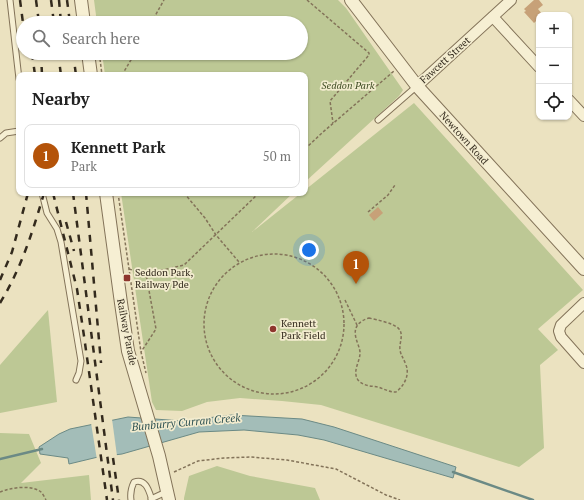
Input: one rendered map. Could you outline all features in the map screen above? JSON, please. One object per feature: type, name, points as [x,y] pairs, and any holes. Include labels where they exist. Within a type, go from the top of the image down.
[{"type":"street","points":[[81,0],[83,16]]},
{"type":"street","name":"Newtown Road","points":[[351,0],[417,86],[584,269]]},
{"type":"street","name":"Fawcett Street","points":[[417,86],[511,0]]},
{"type":"street","points":[[493,16],[536,64]]},
{"type":"street","points":[[89,60],[91,72]]},
{"type":"street","points":[[572,103],[584,116]]},
{"type":"street","name":"Railway Parade","points":[[106,196],[128,351],[159,456],[168,496]]},
{"type":"street","points":[[584,303],[561,325],[558,331],[561,337],[584,363]]},
{"type":"lane","points":[[10,0],[16,53]]},
{"type":"lane","points":[[17,60],[18,72]]},
{"type":"lane","name":"Fawcett Street","points":[[378,120],[417,86]]},
{"type":"lane","points":[[0,138],[6,133],[16,131]]},
{"type":"lane","points":[[43,196],[47,213],[58,229],[61,242],[82,361],[76,380]]},
{"type":"lane","points":[[131,500],[131,486],[138,480],[143,482],[148,488],[152,499],[168,496]]},
{"type":"path","points":[[156,16],[164,0]]},
{"type":"path","points":[[307,0],[369,53],[369,55],[330,101],[333,123]]},
{"type":"path","points":[[124,72],[131,60]]},
{"type":"path","points":[[101,62],[102,72]]},
{"type":"path","points":[[308,146],[333,123],[401,66]]},
{"type":"path","points":[[368,212],[388,195],[395,185]]},
{"type":"path","points":[[118,196],[141,352],[147,379]]},
{"type":"path","points":[[187,196],[239,262]]},
{"type":"path","points":[[129,269],[146,274],[184,265],[256,196]]},
{"type":"path","points":[[275,254],[292,256],[305,261],[320,271],[332,283],[341,299],[345,331],[340,350],[333,362],[320,377],[306,387],[291,392],[276,394],[260,393],[245,388],[230,379],[217,367],[209,354],[204,336],[203,319],[207,298],[215,284],[226,272],[239,262],[257,255],[275,254]]},
{"type":"path","points":[[141,352],[156,329],[146,274]]},
{"type":"path","points":[[345,300],[358,325]]},
{"type":"path","points":[[369,318],[392,324],[402,333],[400,348],[401,356],[408,370],[404,382],[396,392],[390,392],[364,384],[358,380],[356,368],[360,352],[355,331],[358,325],[363,320],[369,318]]},
{"type":"path","points":[[170,473],[198,462],[224,458],[250,456],[287,460],[336,469],[386,495],[400,500]]},
{"type":"path","points":[[0,492],[11,488],[32,488],[40,492],[46,500]]},
{"type":"green space","name":"Seddon Park","points":[[94,0],[338,0],[346,8],[403,90],[399,96],[308,179],[308,72],[105,72],[103,60],[308,60],[308,16],[96,16]]},
{"type":"green space","points":[[414,103],[583,290],[538,329],[558,350],[540,365],[544,448],[519,467],[321,405],[240,398],[207,402],[182,411],[156,410],[152,402],[121,196],[290,196],[252,232],[297,196],[308,196],[308,188]]},
{"type":"green space","points":[[48,310],[57,402],[0,413],[0,365]]},
{"type":"green space","points":[[0,433],[29,434],[41,463],[21,483],[89,475],[91,500],[0,500]]},
{"type":"green space","points":[[217,466],[250,476],[315,488],[320,500],[184,500],[189,476]]},
{"type":"water","points":[[232,415],[302,419],[334,427],[456,467],[453,478],[324,440],[298,435],[244,430],[199,432],[122,454],[98,457],[69,464],[68,458],[40,454],[39,447],[70,429],[128,417],[182,421]]},
{"type":"pier","points":[[112,419],[117,456],[97,460],[91,423]]},
{"type":"building","points":[[534,0],[539,0],[543,5],[538,9],[540,12],[536,12],[536,21],[534,23],[524,12],[526,11],[524,9]]},
{"type":"building","points":[[378,207],[383,213],[374,221],[369,215]]},
{"type":"waterway","name":"Bunburry Curran Creek","points":[[0,459],[42,449]]},
{"type":"waterway","name":"Bunburry Curran Creek","points":[[453,472],[533,500]]},
{"type":"railway","points":[[20,0],[22,16]]},
{"type":"railway","points":[[36,0],[38,16]]},
{"type":"railway","points":[[51,0],[53,16]]},
{"type":"railway","points":[[59,0],[60,16]]},
{"type":"railway","points":[[67,0],[69,16]]},
{"type":"railway","points":[[33,60],[35,72]]},
{"type":"railway","points":[[41,60],[42,72]]},
{"type":"railway","points":[[59,60],[61,72]]},
{"type":"railway","points":[[74,60],[76,72]]},
{"type":"railway","points":[[0,280],[12,252],[27,196]]},
{"type":"railway","points":[[0,303],[14,277],[31,236],[43,196]]},
{"type":"railway","points":[[54,196],[77,289],[107,500]]},
{"type":"railway","points":[[73,196],[113,500]]},
{"type":"railway","points":[[86,196],[101,363]]},
{"type":"railway","points":[[66,222],[74,251]]},
{"type":"railway","points":[[113,458],[119,500]]},
{"type":"place","name":"Seddon Park, Railway Pde","points":[[127,278]]},
{"type":"place","name":"Kennett Park","points":[[356,284]]},
{"type":"place","name":"Kennett Park Field","points":[[273,329]]}]
